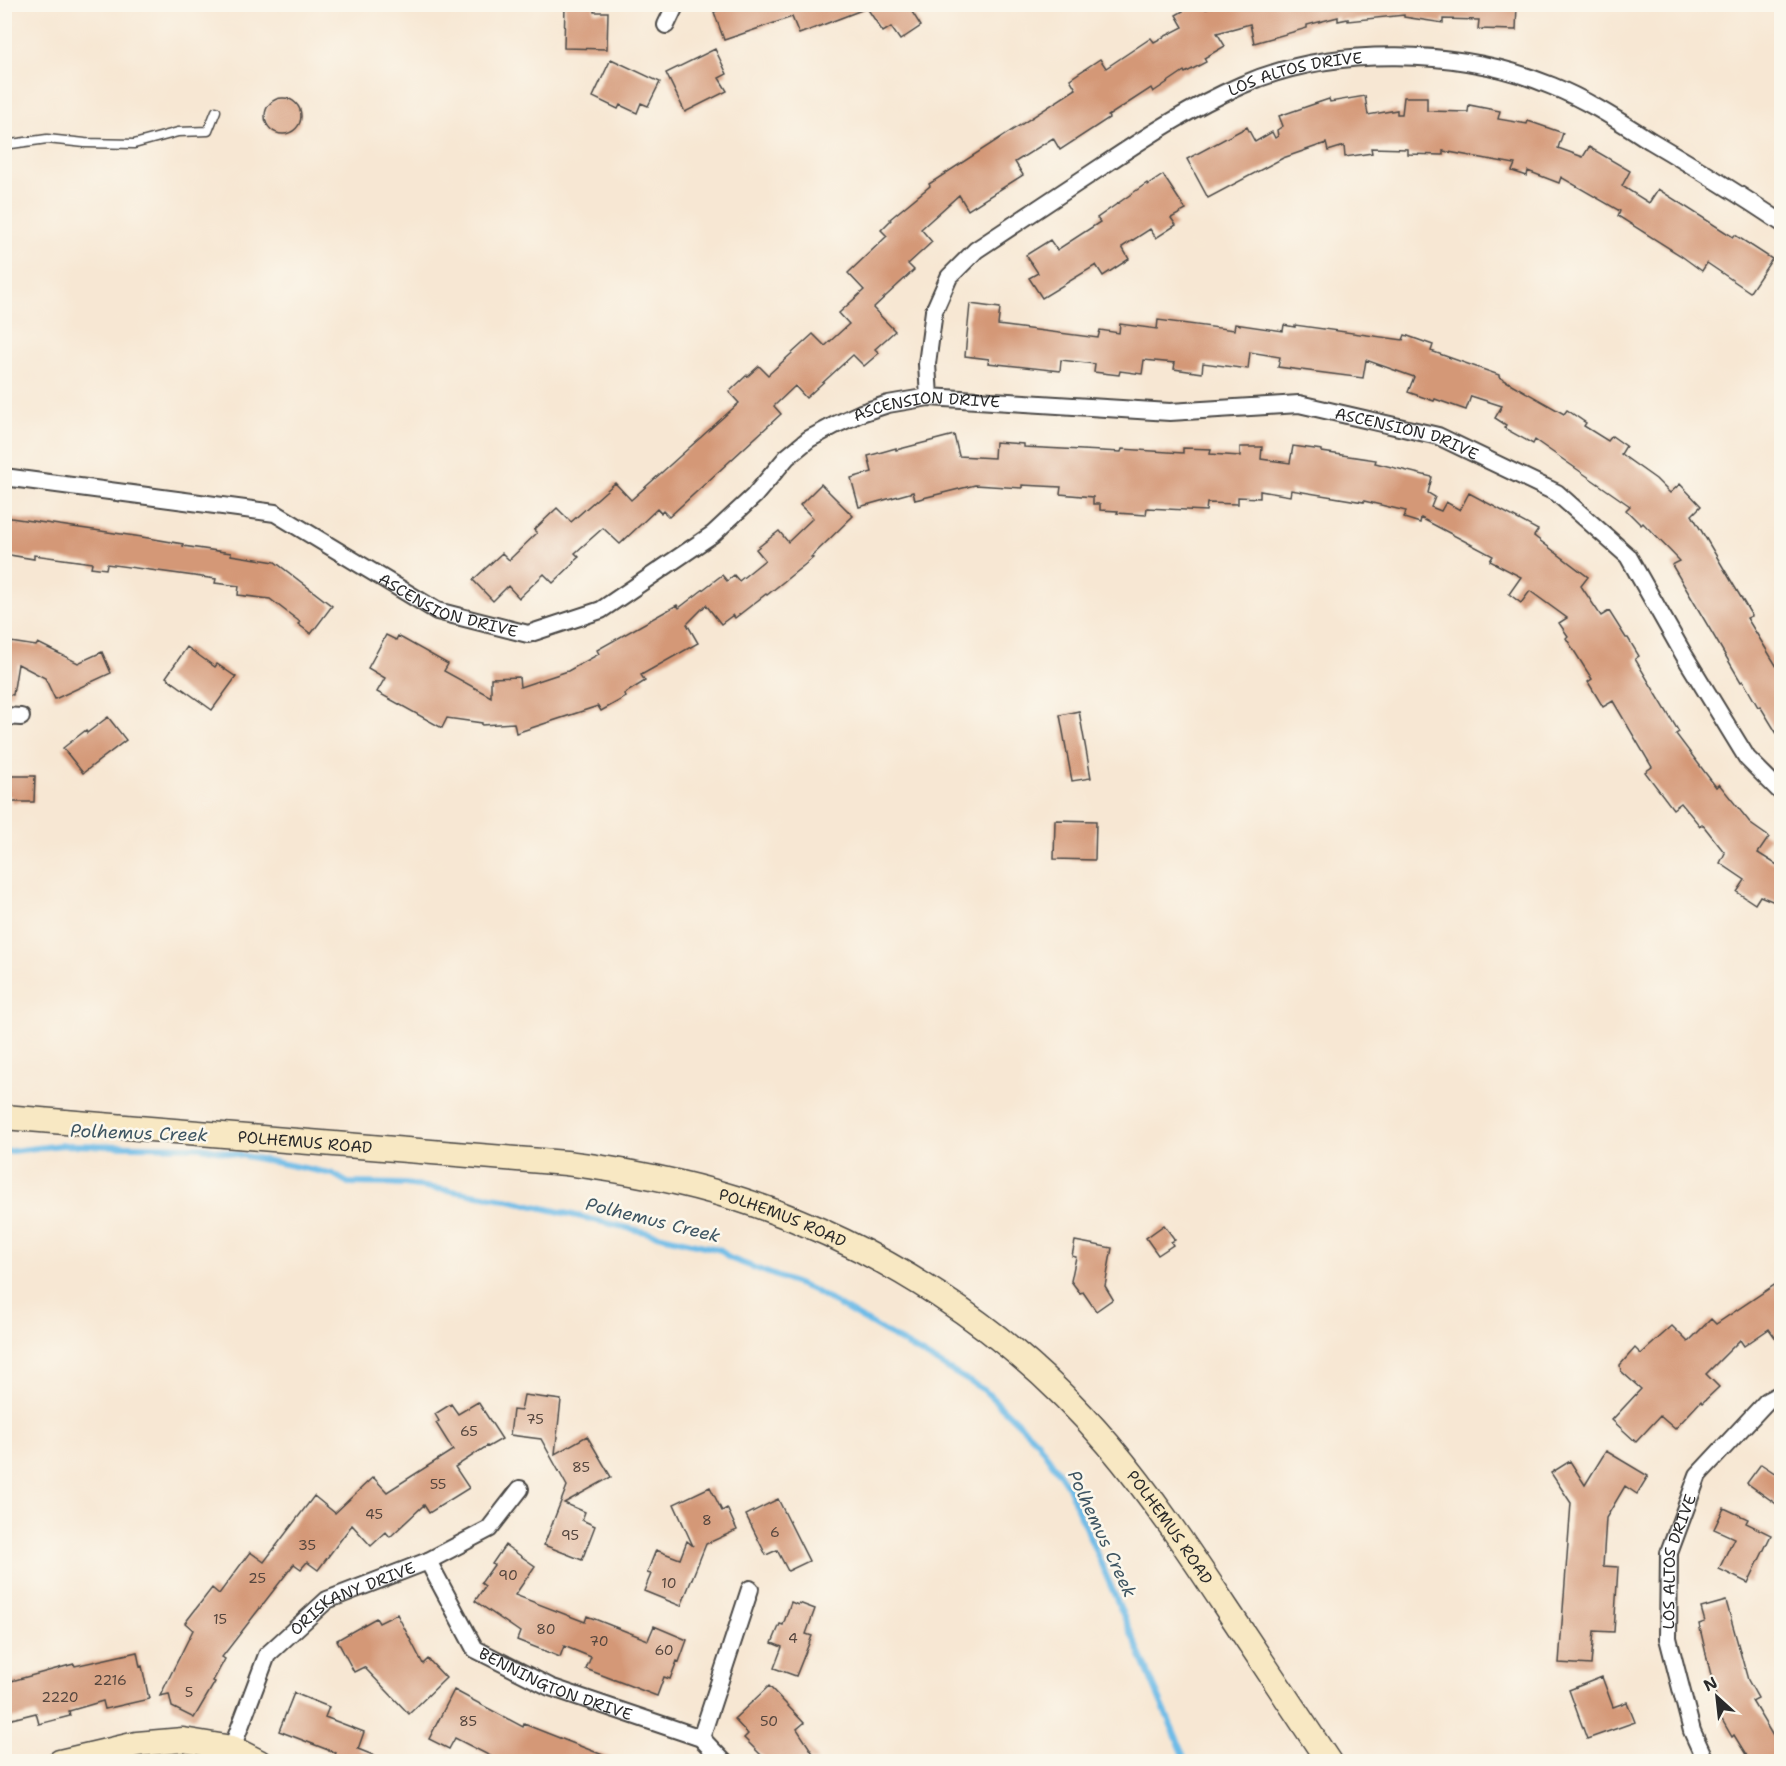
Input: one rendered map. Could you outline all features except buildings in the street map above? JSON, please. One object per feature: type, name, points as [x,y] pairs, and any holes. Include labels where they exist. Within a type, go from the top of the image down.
[{"type":"main road","name":"POLHEMUS ROAD","points":[[4,1117],[611,1168],[736,1198],[849,1245],[883,1262],[974,1320],[1031,1366],[1084,1417],[1128,1468],[1177,1534],[1329,1761]]},
{"type":"main road","points":[[60,1761],[137,1744],[183,1740],[232,1748],[259,1761]]},
{"type":"street","points":[[666,25],[676,4]]},
{"type":"street","name":"LOS ALTOS DRIVE","points":[[929,397],[927,364],[934,311],[949,277],[976,250],[1190,110],[1244,84],[1284,70],[1334,60],[1395,55],[1508,71],[1552,86],[1604,112],[1782,223]]},
{"type":"street","name":"ASCENSION DRIVE","points":[[4,477],[275,513],[438,611],[528,633],[601,610],[713,534],[754,496],[787,457],[809,439],[861,413],[888,404],[929,397],[1170,412],[1299,404],[1438,436],[1557,493],[1628,556],[1684,655],[1747,758],[1782,793]]},
{"type":"street","name":"LOS ALTOS DRIVE","points":[[1706,1761],[1692,1731],[1668,1638],[1669,1553],[1698,1475],[1767,1401],[1782,1393]]},
{"type":"street","name":"ORISKANY DRIVE","points":[[232,1748],[267,1655],[327,1600],[429,1561],[489,1528],[520,1489]]},
{"type":"street","name":"BENNINGTON DRIVE","points":[[429,1561],[475,1649],[550,1688],[701,1737],[724,1761]]},
{"type":"street","points":[[701,1737],[750,1589]]},
{"type":"lane","points":[[4,145],[47,139],[85,143],[134,144],[178,132],[208,131],[216,111]]},
{"type":"waterway","name":"Polhemus Creek","points":[[4,1152],[62,1145],[201,1147],[333,1174],[348,1183],[405,1184],[505,1199],[721,1250],[729,1258],[813,1290],[984,1390],[1037,1441],[1067,1485],[1187,1762]]}]
